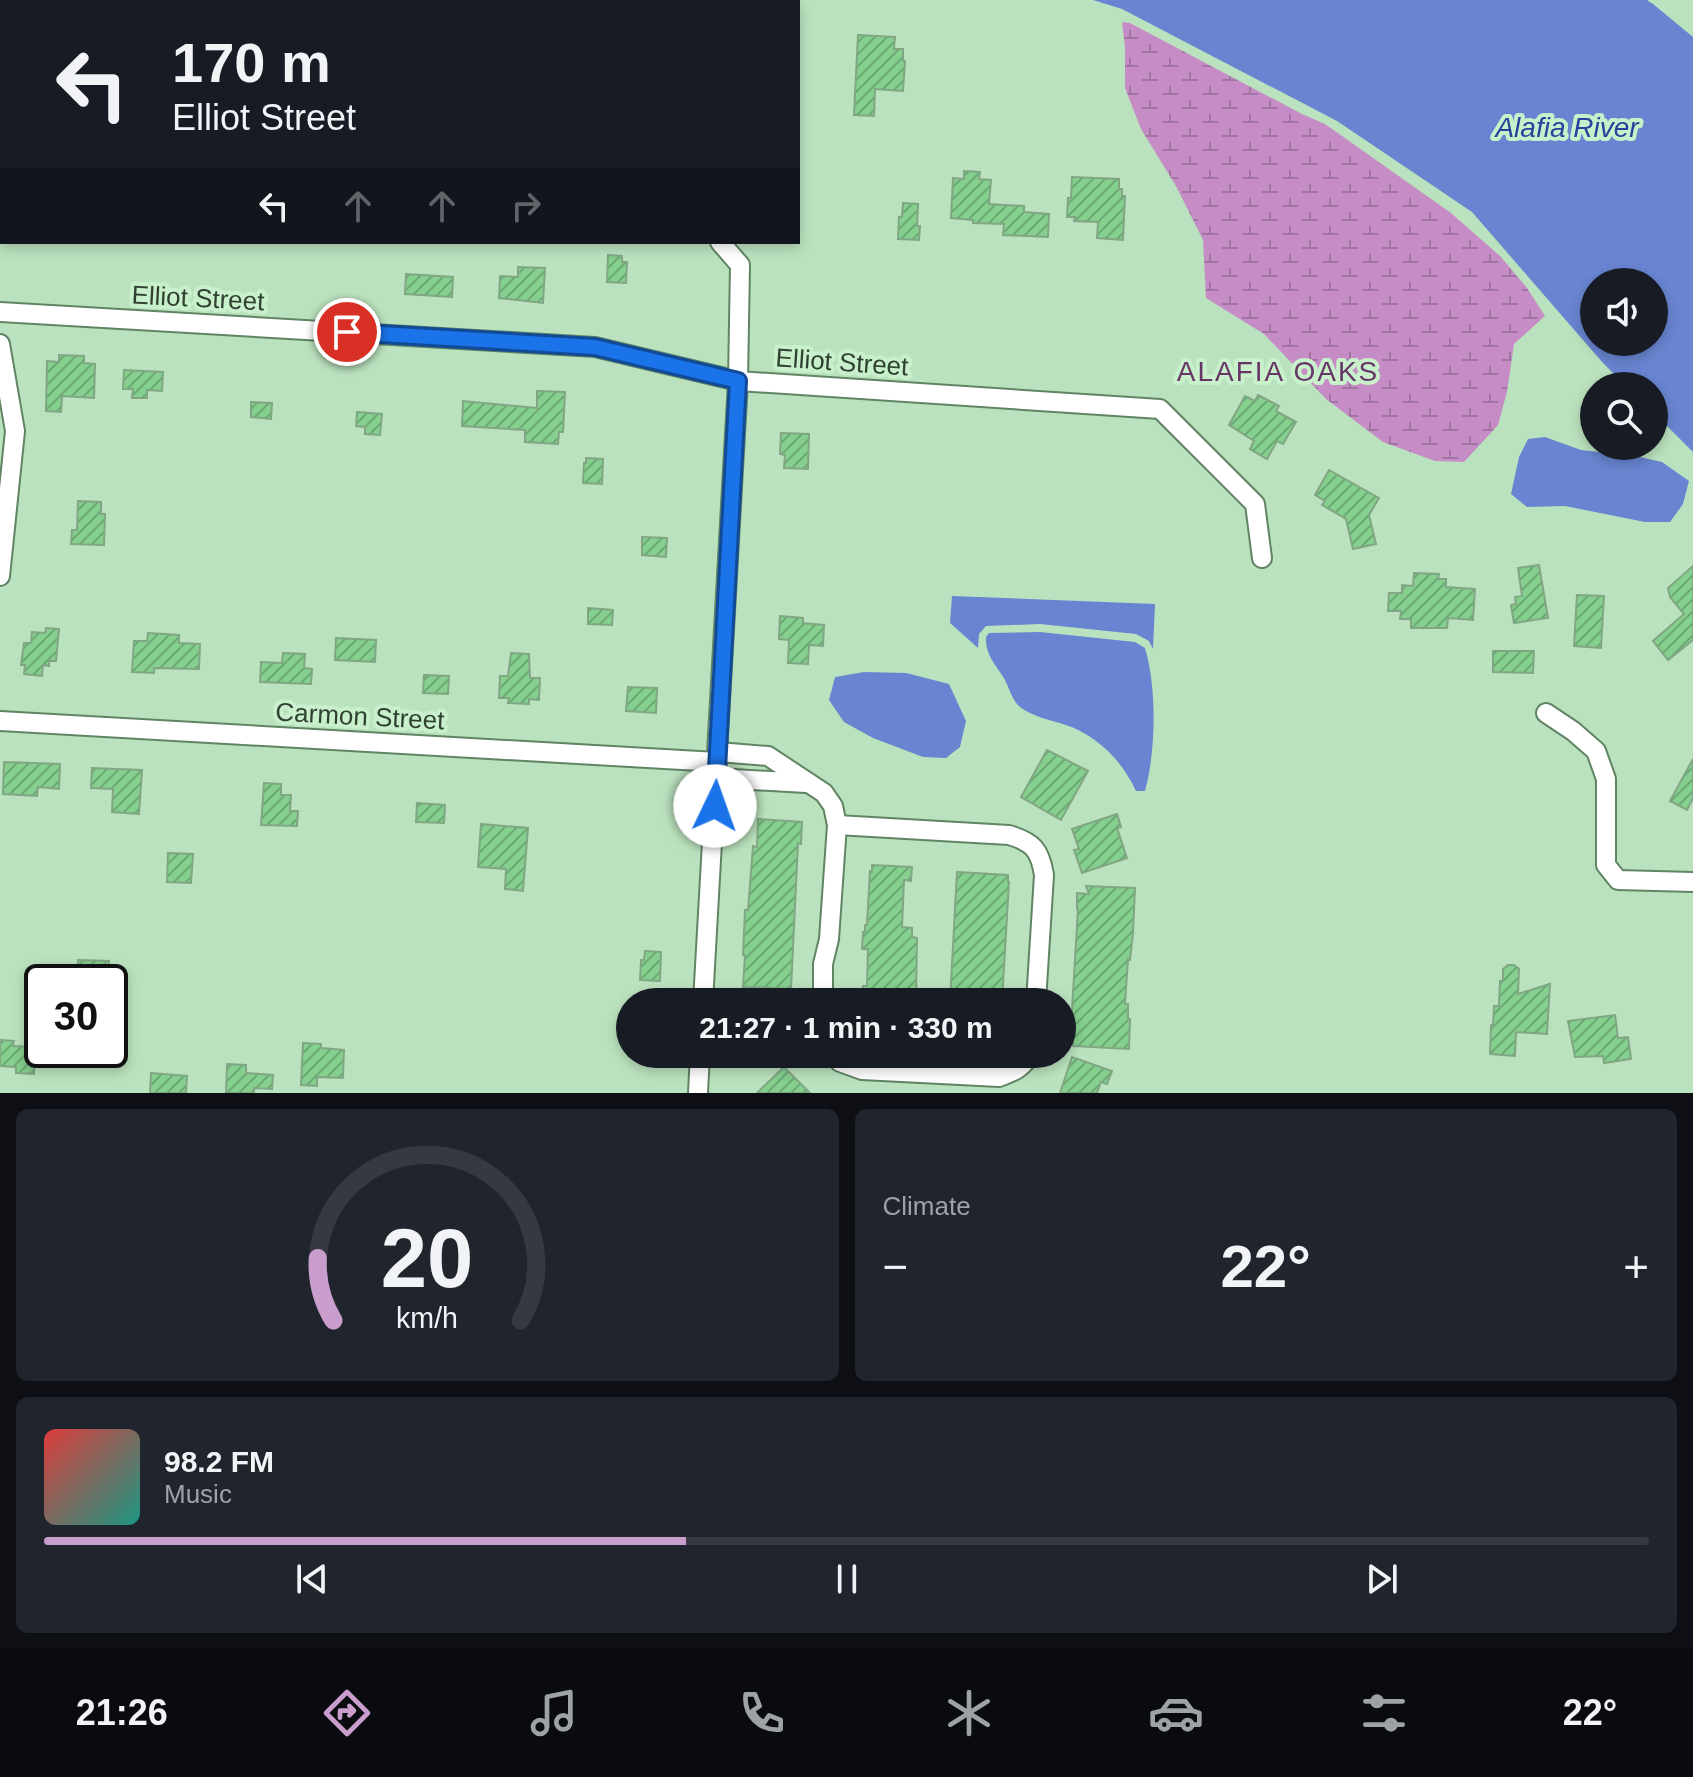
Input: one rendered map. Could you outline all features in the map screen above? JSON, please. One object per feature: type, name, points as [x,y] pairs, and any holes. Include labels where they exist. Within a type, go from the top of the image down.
[{"type":"street","points":[[722,244],[740,265]]},
{"type":"street","points":[[704,988],[738,381],[742,244]]},
{"type":"street","name":"Elliot Street","points":[[0,312],[595,347],[738,381],[1160,409],[1255,504],[1262,558]]},
{"type":"street","points":[[0,344],[15,431],[0,576]]},
{"type":"street","points":[[1546,713],[1596,751],[1606,779],[1606,865],[1618,880],[1693,882]]},
{"type":"street","name":"Carmon Street","points":[[0,721],[717,764]]},
{"type":"street","points":[[717,764],[768,756],[824,793],[833,806],[837,825],[823,988]]},
{"type":"street","points":[[717,764],[809,783]]},
{"type":"street","points":[[837,825],[1009,835],[1024,839],[1036,849],[1044,875],[1037,988]]},
{"type":"street","points":[[698,1093],[699,1068]]},
{"type":"street","points":[[856,1068],[999,1077],[1019,1068]]},
{"type":"green space","points":[[1122,22],[1130,23],[1325,124],[1451,213],[1500,256],[1527,288],[1545,316],[1514,344],[1507,392],[1498,425],[1464,462],[1435,461],[1383,442],[1326,399],[1264,334],[1206,298],[1203,240],[1176,186],[1141,129],[1125,88]]},
{"type":"water","name":"Alafia River","points":[[1093,0],[1647,0],[1693,37],[1693,452],[1668,427],[1668,372],[1612,372],[1597,356],[1668,356],[1668,268],[1580,268],[1580,336],[1472,212],[1337,121],[1122,9]]},
{"type":"water","points":[[1545,437],[1580,450],[1580,460],[1662,462],[1689,481],[1683,504],[1670,522],[1645,522],[1565,506],[1527,507],[1511,494],[1519,457],[1528,439]]},
{"type":"water","points":[[952,596],[1155,604],[1153,649],[1149,641],[1136,634],[1040,624],[986,626],[979,634],[978,648],[950,623]]},
{"type":"water","points":[[1040,632],[1135,642],[1145,648],[1152,682],[1154,720],[1145,791],[1136,791],[1124,770],[1099,743],[1078,730],[1031,713],[1014,700],[989,653],[986,637],[989,633]]},
{"type":"water","points":[[864,672],[906,673],[949,684],[966,721],[960,747],[946,758],[923,757],[873,738],[844,722],[829,700],[835,677]]},
{"type":"building","points":[[858,35],[895,37],[894,49],[903,49],[903,91],[875,89],[874,116],[854,115]]},
{"type":"building","points":[[964,171],[980,172],[979,179],[991,180],[989,204],[1024,206],[1024,212],[1049,214],[1048,237],[1003,235],[1004,224],[973,223],[973,220],[951,218],[953,178],[964,179]]},
{"type":"building","points":[[1072,177],[1119,179],[1119,189],[1125,196],[1123,240],[1097,238],[1098,222],[1074,221],[1075,217],[1067,217]]},
{"type":"building","points":[[903,203],[918,204],[919,240],[898,239]]},
{"type":"building","points":[[608,255],[622,256],[622,262],[627,262],[626,283],[607,282]]},
{"type":"building","points":[[518,267],[545,268],[543,303],[499,298],[500,276],[518,277]]},
{"type":"building","points":[[406,274],[453,277],[452,297],[405,294]]},
{"type":"building","points":[[59,355],[84,356],[84,363],[95,364],[94,398],[62,396],[61,412],[46,411],[47,361],[59,362]]},
{"type":"building","points":[[124,370],[163,372],[162,391],[147,390],[147,398],[132,398],[133,389],[123,389]]},
{"type":"building","points":[[537,391],[565,392],[563,432],[559,432],[558,444],[525,442],[525,430],[462,426],[463,401],[537,408]]},
{"type":"building","points":[[1258,395],[1279,406],[1276,411],[1296,422],[1283,444],[1277,441],[1267,459],[1250,449],[1254,441],[1229,425],[1245,396],[1255,401]]},
{"type":"building","points":[[251,402],[272,403],[271,419],[251,417]]},
{"type":"building","points":[[357,412],[382,414],[380,435],[365,434],[365,427],[356,426]]},
{"type":"building","points":[[781,433],[809,434],[808,469],[784,468],[785,455],[780,454]]},
{"type":"building","points":[[586,458],[603,459],[602,484],[583,483]]},
{"type":"building","points":[[1329,470],[1379,498],[1369,515],[1376,544],[1353,549],[1346,519],[1322,505],[1325,501],[1315,495]]},
{"type":"building","points":[[78,501],[101,502],[101,514],[105,514],[104,545],[71,544],[72,530],[77,530]]},
{"type":"building","points":[[642,537],[667,538],[666,557],[642,555]]},
{"type":"building","points":[[1539,565],[1548,618],[1514,623],[1511,605],[1516,604],[1515,597],[1522,596],[1518,568]]},
{"type":"building","points":[[1693,566],[1693,640],[1668,660],[1653,641],[1684,614],[1670,597],[1668,588]]},
{"type":"building","points":[[1414,573],[1439,574],[1438,579],[1446,579],[1446,587],[1475,589],[1473,620],[1448,618],[1447,628],[1411,628],[1411,619],[1400,619],[1401,611],[1388,611],[1389,593],[1402,593],[1402,585],[1413,586]]},
{"type":"building","points":[[1577,595],[1604,596],[1601,648],[1574,646]]},
{"type":"building","points":[[588,608],[613,610],[612,625],[588,624]]},
{"type":"building","points":[[780,616],[803,618],[803,623],[824,625],[823,646],[809,645],[808,664],[788,663],[789,640],[779,639]]},
{"type":"building","points":[[46,628],[59,629],[56,661],[49,661],[49,666],[43,665],[42,676],[24,674],[25,665],[21,665],[24,643],[31,643],[32,632],[45,633]]},
{"type":"building","points":[[148,633],[179,635],[179,643],[200,644],[199,669],[154,668],[154,673],[132,672],[134,641],[147,641]]},
{"type":"building","points":[[336,638],[376,640],[375,662],[335,660]]},
{"type":"building","points":[[1493,651],[1534,651],[1533,673],[1493,672]]},
{"type":"building","points":[[283,653],[305,654],[304,668],[312,669],[311,684],[260,682],[261,662],[282,663]]},
{"type":"building","points":[[511,653],[529,654],[530,678],[540,678],[539,700],[529,699],[529,704],[508,703],[509,698],[499,698],[500,676],[508,676]]},
{"type":"building","points":[[424,675],[449,676],[448,694],[423,693]]},
{"type":"building","points":[[628,687],[657,688],[656,713],[626,711]]},
{"type":"building","points":[[1047,750],[1088,771],[1061,820],[1021,797]]},
{"type":"building","points":[[1693,759],[1693,798],[1687,810],[1670,801]]},
{"type":"building","points":[[4,762],[60,764],[59,789],[38,787],[37,796],[3,794]]},
{"type":"building","points":[[92,768],[142,770],[139,814],[112,812],[113,789],[91,788]]},
{"type":"building","points":[[264,783],[281,784],[281,795],[291,795],[290,811],[298,811],[297,826],[261,825]]},
{"type":"building","points":[[417,803],[445,805],[444,823],[416,822]]},
{"type":"building","points":[[1117,814],[1121,827],[1117,828],[1127,858],[1082,873],[1074,850],[1079,849],[1072,829]]},
{"type":"building","points":[[758,819],[802,822],[801,844],[798,843],[791,988],[743,987],[745,910],[748,910],[753,846],[757,847]]},
{"type":"building","points":[[481,824],[528,828],[523,891],[505,889],[506,869],[478,867]]},
{"type":"building","points":[[168,853],[193,854],[191,883],[167,882]]},
{"type":"building","points":[[872,865],[912,867],[911,881],[904,880],[902,927],[912,928],[912,937],[917,938],[916,988],[863,988],[867,986],[868,949],[862,949],[863,932],[867,925]]},
{"type":"building","points":[[957,872],[1008,875],[1003,988],[951,988]]},
{"type":"building","points":[[1086,886],[1135,888],[1125,1004],[1128,1004],[1130,1019],[1129,1049],[1076,1046],[1076,988],[1073,988],[1077,893],[1089,894]]},
{"type":"building","points":[[645,951],[661,952],[660,981],[640,980],[641,960],[644,960]]},
{"type":"building","points":[[78,960],[109,961],[109,964],[78,964]]},
{"type":"building","points":[[1508,965],[1519,969],[1518,994],[1550,984],[1547,1034],[1516,1032],[1515,1056],[1490,1054],[1494,1006],[1499,1006],[1500,981],[1503,981],[1503,969]]},
{"type":"building","points":[[1615,1015],[1618,1038],[1628,1037],[1631,1059],[1604,1063],[1603,1056],[1575,1057],[1568,1021]]},
{"type":"building","points":[[0,1040],[14,1041],[13,1046],[24,1046],[24,1068],[34,1068],[34,1074],[16,1073],[16,1067],[0,1066]]},
{"type":"building","points":[[303,1043],[344,1050],[343,1078],[317,1077],[317,1086],[301,1085]]},
{"type":"building","points":[[1076,1058],[1112,1071],[1107,1084],[1101,1082],[1097,1093],[1060,1093],[1068,1068],[1076,1068]]},
{"type":"building","points":[[227,1064],[246,1065],[246,1073],[273,1075],[272,1089],[254,1088],[254,1093],[226,1093]]},
{"type":"building","points":[[785,1068],[810,1093],[757,1093]]},
{"type":"building","points":[[151,1073],[187,1076],[186,1093],[150,1093]]},
{"type":"district","name":"ALAFIA OAKS","points":[[1278,371]]},
{"type":"route","points":[[347,332],[595,347],[738,381],[715,806]]}]
